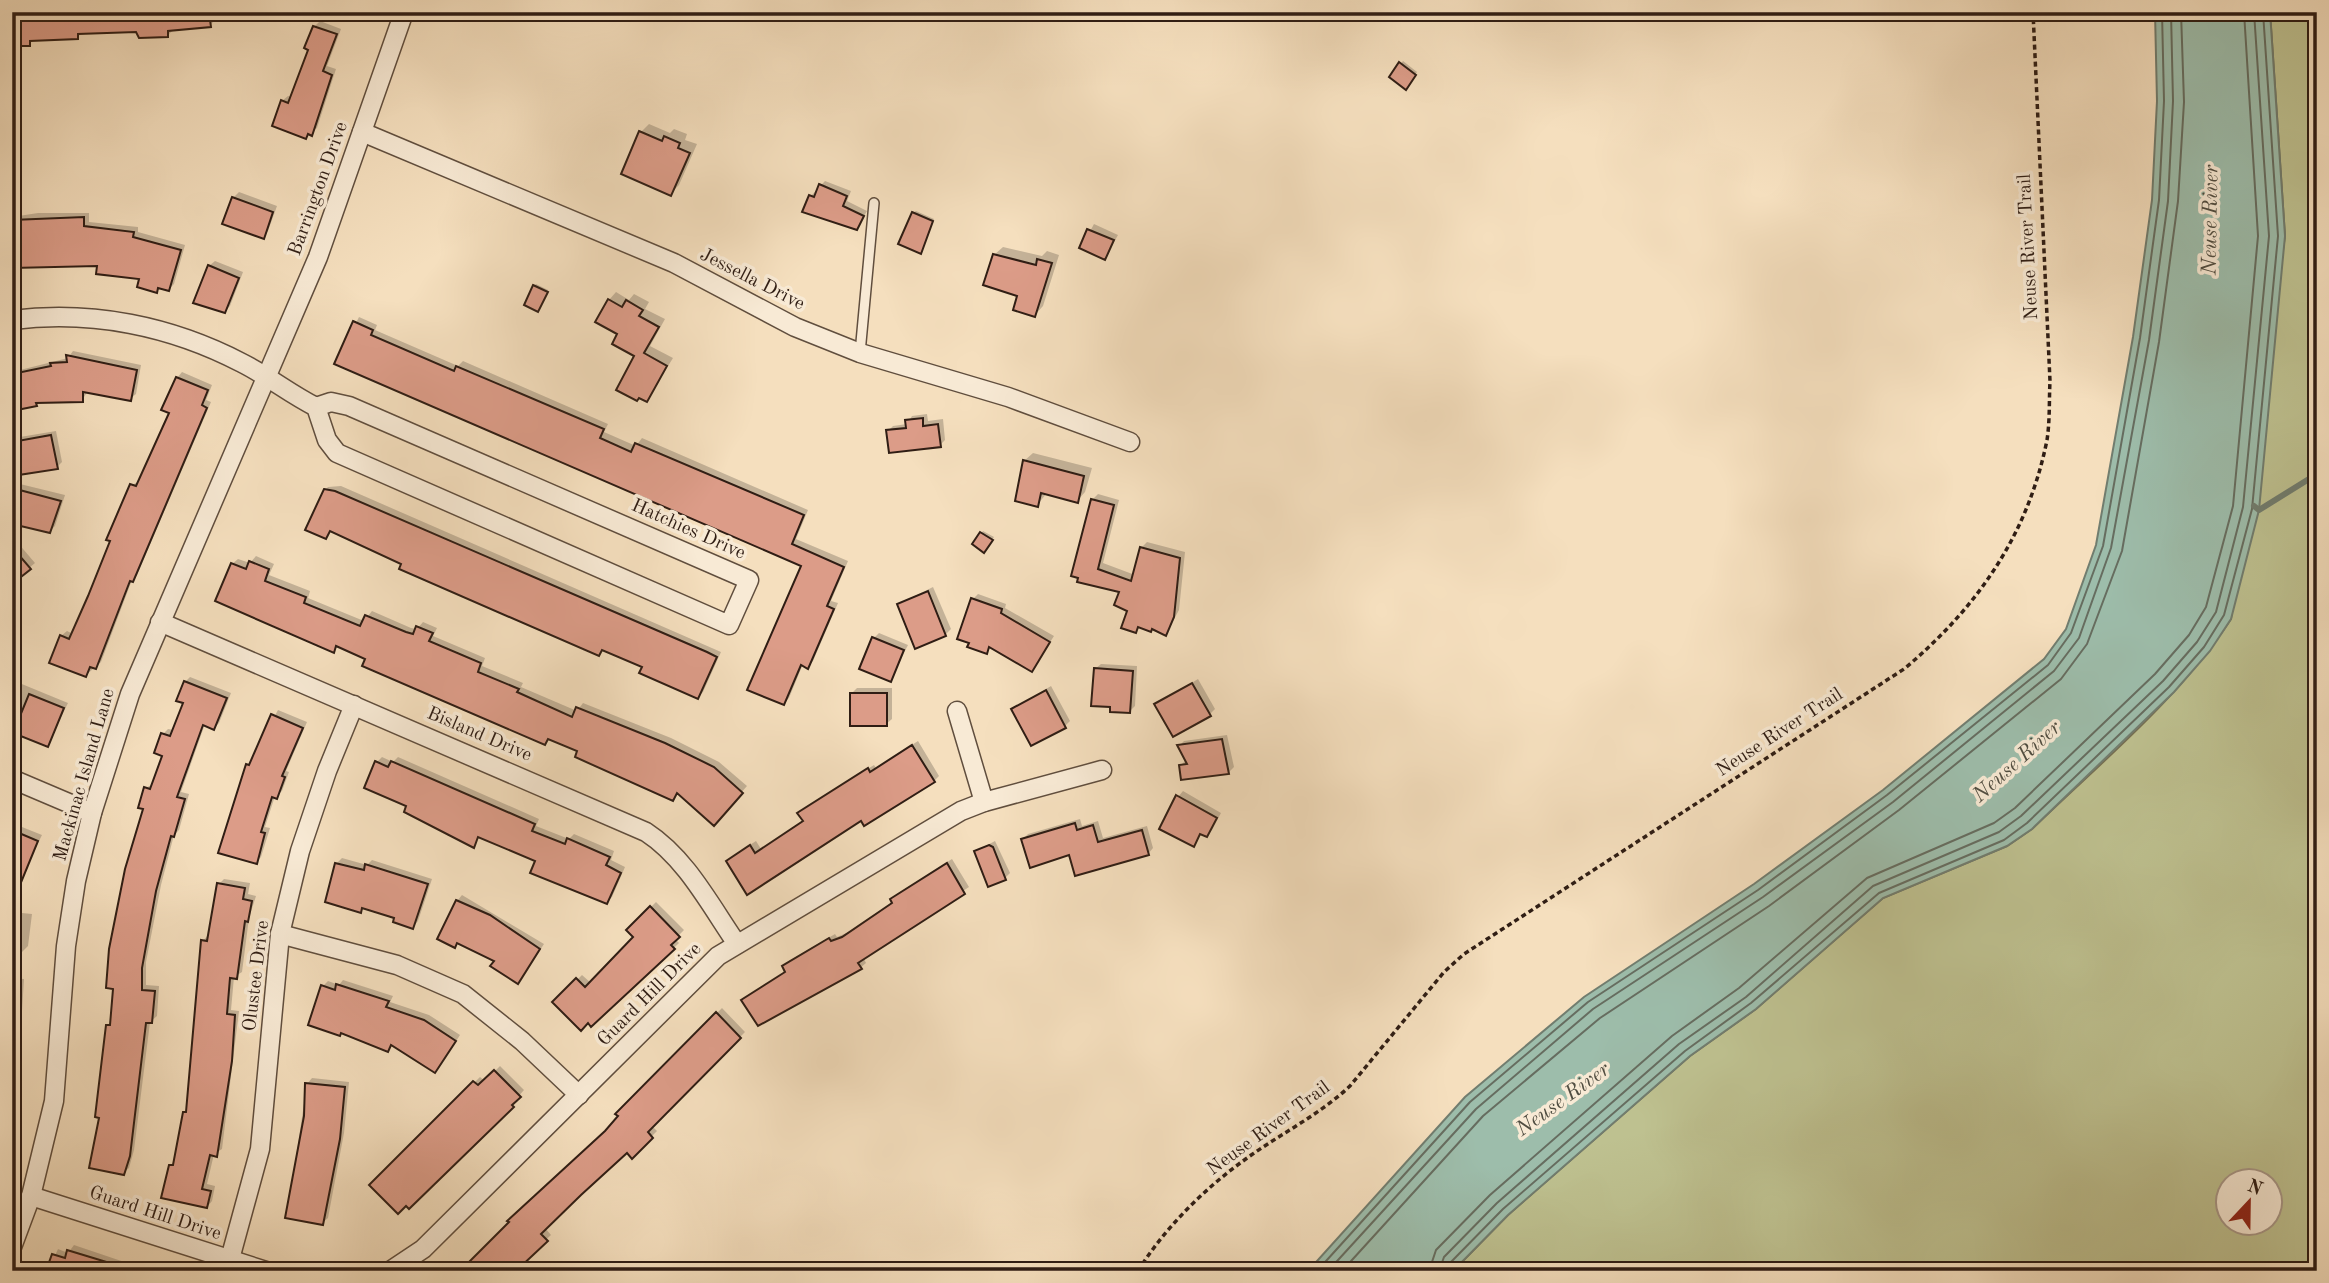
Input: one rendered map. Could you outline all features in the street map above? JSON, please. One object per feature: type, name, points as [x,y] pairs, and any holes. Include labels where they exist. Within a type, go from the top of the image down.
[{"type":"street","name":"Barrington Drive","points":[[268,378],[318,257],[401,13]]},
{"type":"street","name":"Jessella Drive","points":[[362,132],[674,263],[794,327],[860,353],[1009,397],[1130,442]]},
{"type":"street","points":[[12,320],[65,316],[112,319],[197,343],[268,378],[316,407]]},
{"type":"street","name":"Mackinac Island Lane","points":[[12,1247],[31,1196],[54,1101],[66,946],[76,881],[92,813],[130,694],[268,378]]},
{"type":"street","name":"Hatchies Drive","points":[[331,401],[349,406],[749,580],[729,625],[337,453],[327,440],[316,407],[331,401]]},
{"type":"street","name":"Bisland Drive","points":[[160,622],[646,832],[666,845],[679,860],[737,944]]},
{"type":"street","name":"Olustee Drive","points":[[230,1259],[260,1149],[281,934],[300,851],[327,771],[354,705]]},
{"type":"street","points":[[957,711],[984,802]]},
{"type":"street","name":"Guard Hill Drive","points":[[390,1271],[423,1250],[719,956],[961,811],[984,802],[1102,770]]},
{"type":"street","points":[[12,779],[92,813]]},
{"type":"street","points":[[281,934],[397,965],[463,993],[522,1041],[579,1095]]},
{"type":"street","name":"Guard Hill Drive","points":[[31,1196],[266,1271]]},
{"type":"lane","points":[[860,353],[874,203]]},
{"type":"path","name":"Neuse River Trail","points":[[1138,1271],[1163,1238],[1209,1189],[1242,1161],[1335,1100],[1350,1086],[1444,972],[1464,954],[1904,669],[1937,642],[1979,594],[2012,539],[2029,499],[2047,439],[2050,381],[2033,12]]},
{"type":"green space","points":[[2270,12],[2317,12],[2317,1271],[1453,1271],[1508,1215],[1690,1056],[1756,1009],[1883,898],[2007,846],[2032,829],[2163,703],[2210,649],[2231,619],[2285,236]]},
{"type":"water","name":"Neuse River","points":[[2155,12],[2270,12],[2285,236],[2259,510],[2231,619],[2210,651],[2174,692],[2032,829],[2007,846],[1883,898],[1756,1009],[1690,1056],[1508,1215],[1453,1271],[1308,1271],[1465,1097],[1584,997],[1754,884],[1883,790],[2044,659],[2066,629],[2096,545],[2133,337],[2152,200],[2157,101]]},
{"type":"building","points":[[12,12],[209,12],[211,27],[168,31],[168,37],[139,38],[136,32],[78,34],[78,39],[30,41],[30,46],[12,46]]},
{"type":"building","points":[[313,26],[337,34],[323,71],[332,75],[312,136],[308,134],[306,139],[272,126],[281,100],[288,103],[308,50],[304,48]]},
{"type":"building","points":[[1399,62],[1416,75],[1406,90],[1389,77]]},
{"type":"building","points":[[639,131],[662,141],[664,136],[680,143],[678,148],[690,153],[671,196],[621,174]]},
{"type":"building","points":[[819,184],[847,196],[843,206],[864,216],[857,230],[802,212],[809,195],[814,197]]},
{"type":"building","points":[[232,197],[273,212],[264,239],[222,224]]},
{"type":"building","points":[[912,212],[933,221],[921,254],[898,244]]},
{"type":"building","points":[[84,217],[84,226],[134,232],[133,237],[181,250],[169,291],[158,288],[157,293],[137,287],[139,279],[96,274],[97,266],[12,268],[12,220]]},
{"type":"building","points":[[1087,229],[1114,240],[1105,260],[1079,248]]},
{"type":"building","points":[[993,254],[1036,265],[1037,259],[1052,263],[1035,317],[1013,310],[1017,296],[983,285]]},
{"type":"building","points":[[208,265],[239,278],[225,313],[193,303]]},
{"type":"building","points":[[533,285],[548,292],[538,312],[524,305]]},
{"type":"building","points":[[608,299],[622,307],[626,300],[643,310],[639,316],[659,327],[644,353],[667,366],[647,402],[639,398],[637,401],[616,390],[634,356],[612,344],[617,334],[595,322]]},
{"type":"building","points":[[353,321],[373,330],[371,335],[454,371],[456,366],[604,429],[600,438],[631,452],[635,443],[804,515],[792,544],[844,567],[827,606],[834,609],[808,669],[801,665],[784,705],[747,690],[801,566],[334,364]]},
{"type":"building","points":[[66,355],[137,370],[131,401],[83,392],[83,402],[36,403],[37,406],[12,411],[12,374],[51,366],[50,363],[67,362]]},
{"type":"building","points":[[176,377],[208,390],[202,405],[207,408],[133,582],[130,581],[96,669],[90,667],[86,677],[49,663],[60,635],[69,639],[110,541],[106,540],[130,484],[136,486],[169,413],[161,410]]},
{"type":"building","points":[[923,418],[923,426],[938,424],[941,447],[889,453],[886,430],[906,428],[905,420]]},
{"type":"building","points":[[51,435],[58,469],[12,476],[12,442]]},
{"type":"building","points":[[1023,460],[1084,476],[1078,503],[1041,493],[1038,507],[1015,501]]},
{"type":"building","points":[[12,488],[61,501],[50,533],[12,524]]},
{"type":"building","points":[[324,489],[335,491],[717,657],[698,699],[639,673],[642,667],[602,650],[599,656],[399,569],[401,564],[330,531],[326,539],[305,530]]},
{"type":"building","points":[[1091,499],[1114,505],[1098,569],[1131,581],[1140,547],[1180,558],[1174,617],[1166,636],[1152,629],[1151,632],[1138,627],[1136,633],[1121,628],[1127,611],[1114,605],[1119,592],[1077,582],[1078,578],[1071,576]]},
{"type":"building","points":[[980,532],[993,540],[984,553],[972,544]]},
{"type":"building","points":[[12,547],[31,569],[12,584]]},
{"type":"building","points":[[249,561],[269,569],[265,581],[306,597],[304,603],[360,626],[365,615],[413,634],[416,626],[433,633],[429,641],[481,663],[478,672],[519,689],[517,692],[572,717],[576,707],[665,743],[714,767],[743,793],[714,826],[677,793],[673,801],[575,757],[577,751],[548,739],[545,745],[362,666],[365,659],[336,646],[334,653],[215,601],[231,563],[246,569]]},
{"type":"building","points":[[928,591],[946,636],[915,649],[897,604]]},
{"type":"building","points":[[971,598],[1002,609],[1001,613],[1050,642],[1032,672],[989,647],[987,654],[967,647],[969,643],[957,639]]},
{"type":"building","points":[[872,637],[904,650],[891,682],[859,669]]},
{"type":"building","points":[[1094,668],[1133,671],[1130,713],[1110,712],[1110,707],[1091,706]]},
{"type":"building","points":[[184,681],[227,698],[214,730],[203,725],[177,797],[185,799],[174,837],[171,836],[156,891],[142,968],[142,990],[155,991],[152,1023],[146,1023],[130,1156],[124,1175],[89,1168],[99,1118],[95,1117],[106,1025],[110,1025],[113,989],[106,988],[109,949],[125,869],[143,809],[138,808],[144,787],[150,789],[162,756],[154,753],[161,733],[170,736],[183,703],[176,701]]},
{"type":"building","points":[[1192,683],[1211,716],[1173,737],[1154,704]]},
{"type":"building","points":[[1046,690],[1066,728],[1031,746],[1011,709]]},
{"type":"building","points":[[850,693],[887,693],[887,726],[850,726]]},
{"type":"building","points":[[29,694],[64,708],[48,747],[13,733]]},
{"type":"building","points":[[271,714],[303,728],[282,776],[285,777],[277,799],[272,797],[261,832],[265,833],[257,864],[218,853],[246,764],[249,765]]},
{"type":"building","points":[[1222,739],[1229,774],[1181,780],[1179,765],[1187,764],[1177,745]]},
{"type":"building","points":[[912,745],[935,782],[864,826],[861,821],[747,895],[726,861],[750,845],[755,853],[803,821],[797,813],[868,768],[870,772]]},
{"type":"building","points":[[375,761],[388,767],[391,761],[535,824],[532,831],[565,844],[567,838],[610,857],[606,865],[621,873],[607,904],[530,873],[535,861],[478,837],[474,848],[404,812],[406,806],[364,788]]},
{"type":"building","points":[[1176,795],[1217,818],[1207,837],[1200,834],[1194,847],[1159,829]]},
{"type":"building","points":[[1075,823],[1077,830],[1093,825],[1098,842],[1142,830],[1149,855],[1075,876],[1069,855],[1030,868],[1021,839]]},
{"type":"building","points":[[12,830],[38,841],[13,902],[12,901]]},
{"type":"building","points":[[989,845],[993,847],[1006,880],[988,887],[974,851]]},
{"type":"building","points":[[335,863],[364,870],[365,864],[428,884],[413,929],[393,922],[394,918],[362,908],[361,913],[325,902]]},
{"type":"building","points":[[947,863],[965,894],[858,963],[862,969],[758,1026],[741,1000],[785,972],[782,966],[829,938],[831,941],[842,937],[892,903],[890,899]]},
{"type":"building","points":[[217,883],[245,888],[243,899],[252,901],[248,922],[245,921],[237,979],[230,978],[227,1014],[235,1015],[232,1061],[217,1157],[210,1155],[202,1189],[211,1191],[207,1208],[161,1198],[169,1165],[173,1165],[183,1112],[186,1112],[201,940],[207,941]]},
{"type":"building","points":[[456,900],[490,915],[540,949],[518,984],[490,966],[494,961],[457,943],[455,948],[437,939]]},
{"type":"building","points":[[650,906],[680,937],[671,945],[675,949],[591,1027],[588,1023],[581,1031],[552,1002],[576,978],[585,987],[633,937],[626,930]]},
{"type":"building","points":[[336,984],[389,1001],[386,1007],[424,1020],[456,1041],[435,1073],[391,1045],[388,1052],[341,1033],[340,1036],[308,1025],[321,985],[335,990]]},
{"type":"building","points":[[716,1012],[741,1038],[648,1132],[653,1138],[632,1159],[627,1153],[581,1195],[541,1234],[548,1241],[516,1271],[460,1271],[509,1222],[507,1221],[605,1131],[618,1116],[615,1114]]},
{"type":"building","points":[[494,1070],[521,1097],[512,1105],[514,1107],[409,1209],[406,1206],[398,1214],[369,1185],[473,1081],[478,1085]]},
{"type":"building","points":[[305,1083],[345,1087],[340,1139],[323,1225],[285,1218],[304,1116]]},
{"type":"building","points":[[67,1250],[123,1267],[123,1271],[46,1271],[52,1254],[65,1258]]},
{"type":"waterway","points":[[2254,506],[2259,510],[2317,474]]}]
